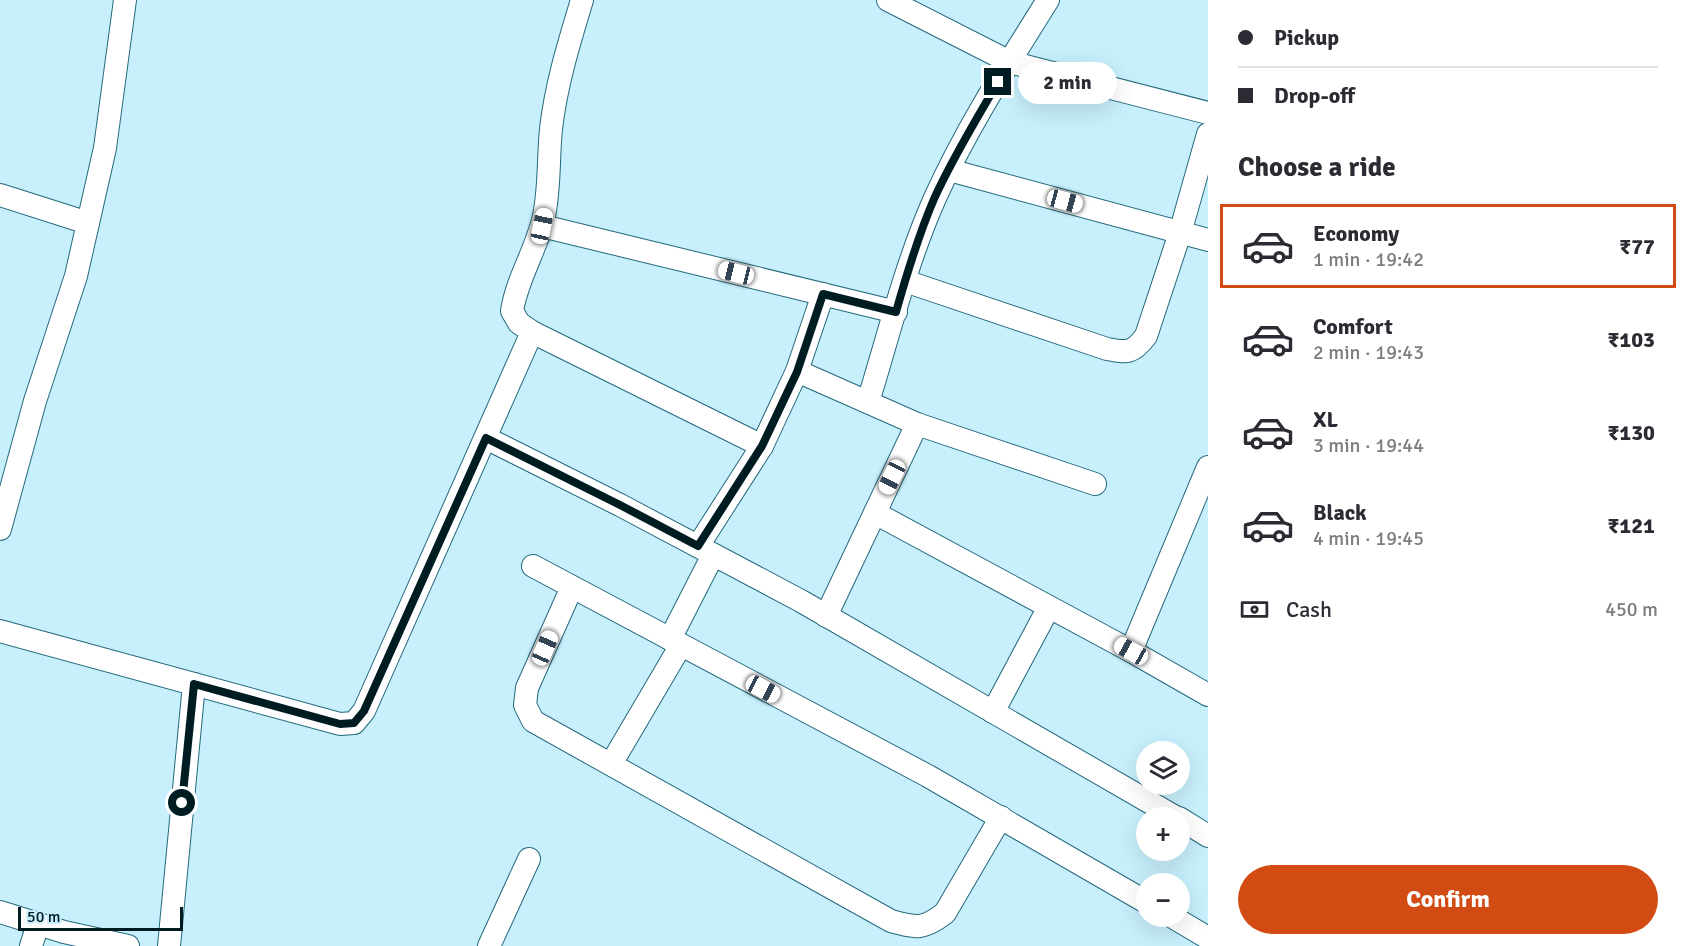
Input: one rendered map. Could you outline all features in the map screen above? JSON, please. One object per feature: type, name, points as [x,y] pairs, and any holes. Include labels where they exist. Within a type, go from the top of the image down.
[{"type":"street","points":[[0,528],[35,401],[76,276],[105,148],[125,0]]},
{"type":"street","points":[[582,0],[561,72],[551,129],[549,191],[542,226],[514,297],[512,311],[519,323],[532,332],[762,446]]},
{"type":"street","points":[[888,0],[1010,62],[1208,113]]},
{"type":"street","points":[[868,402],[915,248],[935,198],[1010,62],[1048,0]]},
{"type":"street","points":[[905,281],[1107,349],[1122,352],[1135,349],[1146,336],[1180,233],[1208,134]]},
{"type":"street","points":[[949,170],[1208,240]]},
{"type":"street","points":[[0,195],[88,224]]},
{"type":"street","points":[[542,226],[896,312]]},
{"type":"street","points":[[611,764],[675,642],[706,551],[762,446],[797,372],[823,294]]},
{"type":"street","points":[[0,631],[340,724],[354,723],[364,711],[532,332]]},
{"type":"street","points":[[797,372],[917,424],[1095,484]]},
{"type":"street","points":[[826,616],[917,424]]},
{"type":"street","points":[[486,438],[620,505],[826,616],[1159,807]]},
{"type":"street","points":[[1131,651],[1208,467]]},
{"type":"street","points":[[875,513],[1208,694]]},
{"type":"street","points":[[533,566],[1001,817],[1136,896]]},
{"type":"street","points":[[572,587],[527,688],[525,705],[533,721],[891,921],[915,928],[930,924],[945,913],[1001,817]]},
{"type":"street","points":[[993,712],[1049,607]]},
{"type":"street","points":[[169,946],[194,684]]},
{"type":"street","points":[[1190,825],[1208,836]]},
{"type":"street","points":[[489,946],[529,859]]},
{"type":"street","points":[[0,912],[38,924],[128,946]]},
{"type":"street","points":[[31,946],[38,924]]},
{"type":"street","points":[[1190,927],[1208,938]]},
{"type":"route","points":[[182,803],[194,684],[340,724],[354,723],[364,711],[486,438],[698,546],[762,446],[797,372],[823,294],[896,312],[915,248],[935,198],[998,82]]}]
